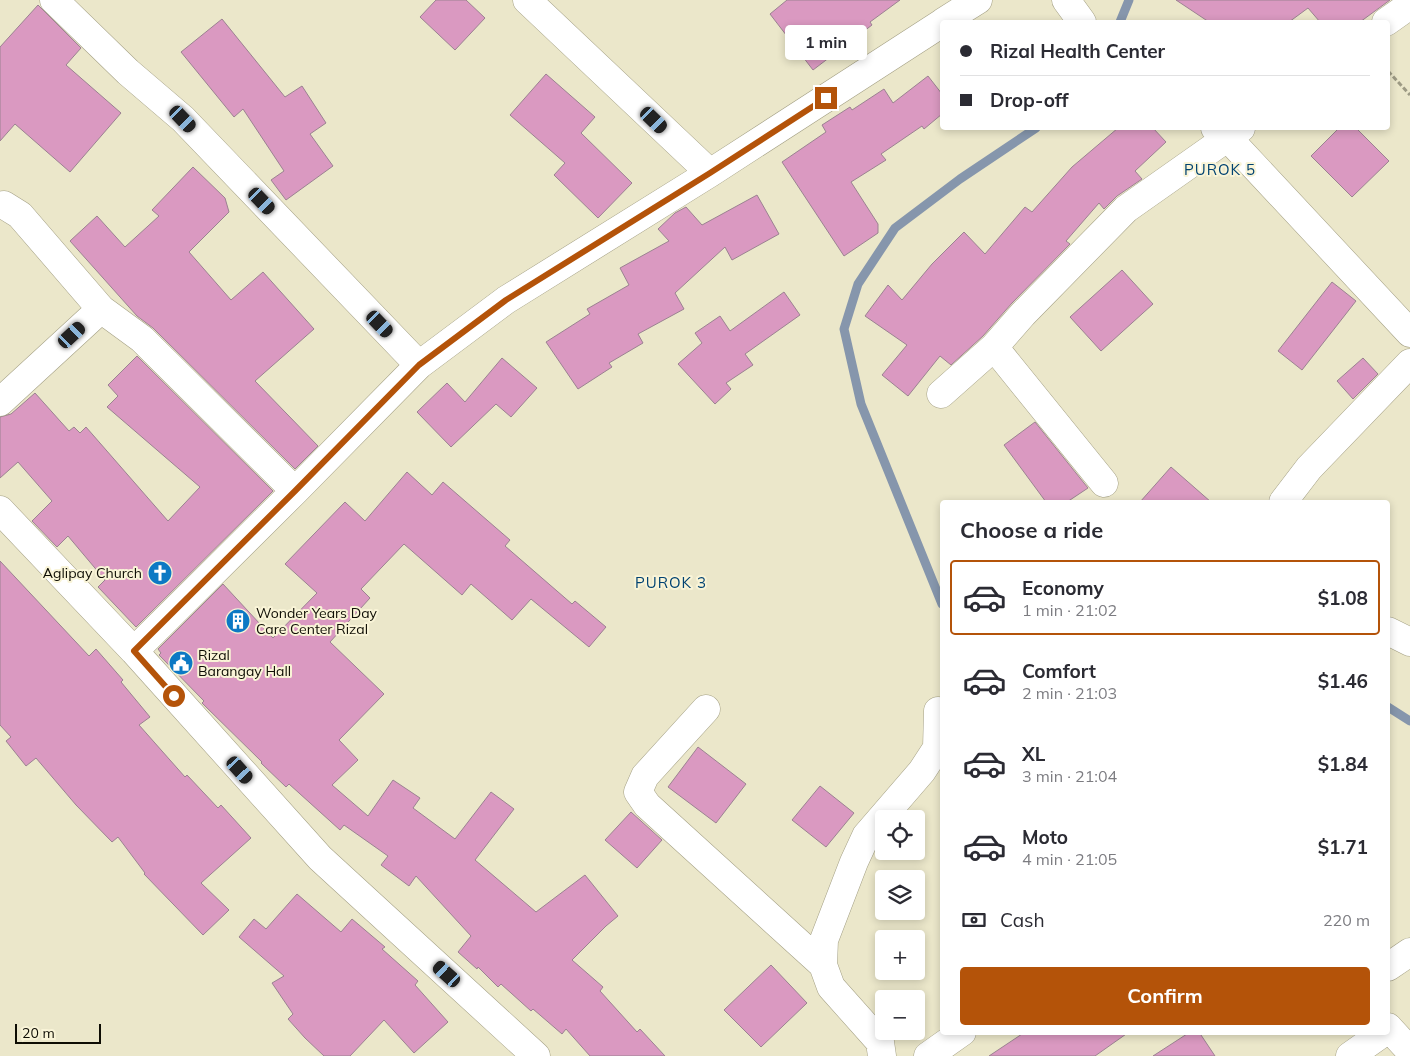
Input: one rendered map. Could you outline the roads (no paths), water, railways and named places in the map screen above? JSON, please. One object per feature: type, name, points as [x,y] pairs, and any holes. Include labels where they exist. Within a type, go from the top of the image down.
[{"type":"street","points":[[54,0],[128,72],[183,119],[419,365]]},
{"type":"street","points":[[527,0],[710,173]]},
{"type":"street","points":[[948,20],[978,0]]},
{"type":"street","points":[[1066,0],[1081,20]]},
{"type":"street","points":[[1389,20],[1410,5]]},
{"type":"street","points":[[134,651],[419,365],[506,300],[710,173],[940,25]]},
{"type":"street","points":[[941,394],[994,347],[1023,314],[1126,208],[1228,131],[1410,333]]},
{"type":"street","points":[[4,205],[20,215],[101,309],[142,339],[295,491]]},
{"type":"street","points":[[0,402],[101,309]]},
{"type":"street","points":[[994,347],[1104,483]]},
{"type":"street","points":[[1285,500],[1309,468],[1410,363]]},
{"type":"street","points":[[0,510],[134,651],[320,858],[536,1056]]},
{"type":"street","points":[[1390,632],[1410,642]]},
{"type":"street","points":[[706,709],[645,776],[638,792],[647,805],[823,965]]},
{"type":"street","points":[[882,1056],[880,1042],[831,987],[823,965],[824,940],[866,836],[922,771],[937,748],[938,711]]},
{"type":"street","points":[[1390,966],[1410,952]]},
{"type":"street","points":[[1390,1033],[1410,1052]]},
{"type":"street","points":[[928,1056],[958,1035]]},
{"type":"street","points":[[1350,1056],[1380,1035]]},
{"type":"waterway","points":[[1121,20],[1129,0]]},
{"type":"waterway","points":[[940,599],[861,404],[844,329],[858,284],[895,228],[960,179],[1033,130]]},
{"type":"waterway","points":[[1390,708],[1410,721]]},
{"type":"place","name":"Aglipay Church","points":[[160,573]]},
{"type":"place","name":"Wonder Years Day Care Center Rizal","points":[[238,621]]},
{"type":"place","name":"Rizal Barangay Hall","points":[[181,663]]},
{"type":"district","name":"PUROK 5","points":[[1220,169]]},
{"type":"district","name":"PUROK 3","points":[[671,582]]}]
